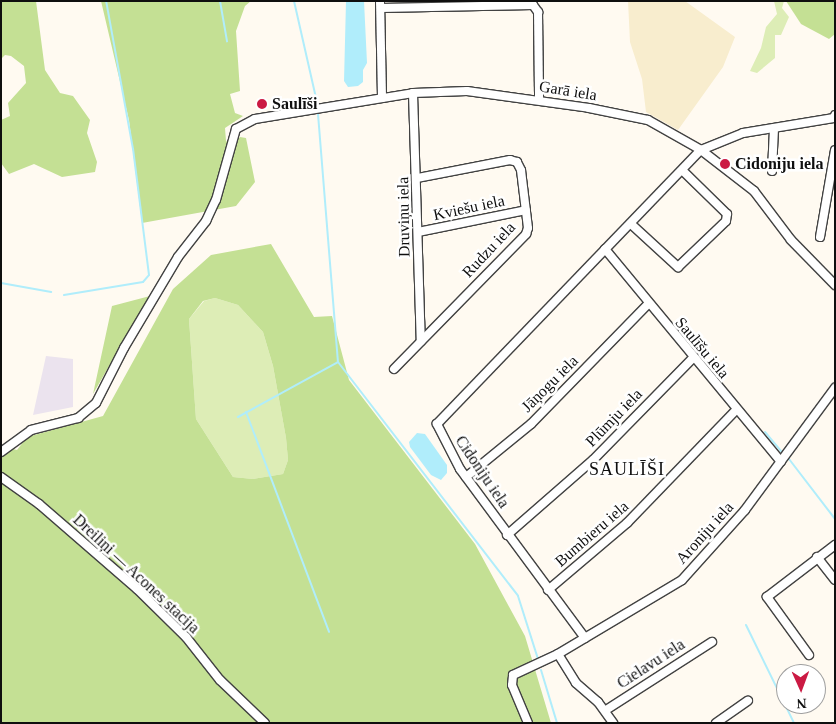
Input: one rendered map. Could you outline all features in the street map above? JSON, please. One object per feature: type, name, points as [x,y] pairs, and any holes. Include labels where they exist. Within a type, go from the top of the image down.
[{"type":"street","points":[[382,98],[380,5],[533,5],[538,12],[540,100]]},
{"type":"street","name":"Garā iela","points":[[1,452],[26,432],[78,418],[96,403],[124,348],[178,257],[206,221],[216,200],[236,129],[254,119],[413,93],[466,91],[540,100],[648,120],[702,150],[754,191],[791,240],[835,285]]},
{"type":"street","name":"Druviņu iela","points":[[413,93],[421,341]]},
{"type":"street","name":"Cidoniju iela","points":[[585,638],[466,477],[436,424],[702,150],[744,133],[835,117]]},
{"type":"street","points":[[772,171],[774,128]]},
{"type":"street","points":[[820,237],[835,150]]},
{"type":"street","name":"Rudzu iela","points":[[394,369],[526,234],[526,210],[521,170],[517,162],[510,160],[417,178]]},
{"type":"street","points":[[631,224],[678,267],[726,221],[727,214],[683,171]]},
{"type":"street","name":"Kviešu iela","points":[[418,232],[526,210]]},
{"type":"street","name":"Saulīšu iela","points":[[605,249],[648,304],[781,462]]},
{"type":"street","name":"Jāņogu iela","points":[[466,477],[531,424],[648,304]]},
{"type":"street","name":"Plūmju iela","points":[[508,535],[593,460],[693,358]]},
{"type":"street","name":"Aroniju iela","points":[[528,723],[512,685],[513,675],[558,654],[682,580],[744,510],[835,388]]},
{"type":"street","name":"Bumbieru iela","points":[[548,590],[627,523],[736,410]]},
{"type":"street","name":"Dreiliņi — Acones stacija","points":[[1,477],[39,504],[137,589],[186,637],[220,680],[265,723]]},
{"type":"street","points":[[809,655],[767,597],[835,545]]},
{"type":"street","points":[[817,557],[835,580]]},
{"type":"street","name":"Cielavu iela","points":[[606,710],[712,642]]},
{"type":"street","points":[[558,654],[576,683],[606,710],[613,723]]},
{"type":"street","points":[[716,723],[748,701]]},
{"type":"shaded area","points":[[628,1],[685,1],[735,37],[723,67],[678,130],[646,112],[642,79],[630,42]]},
{"type":"shaded area","points":[[46,356],[73,359],[73,407],[33,415]]},
{"type":"green space","points":[[1,1],[36,1],[45,70],[60,93],[73,96],[90,120],[87,133],[97,162],[95,172],[62,177],[34,164],[9,174],[1,163],[1,120],[10,116],[8,103],[26,83],[24,66],[11,56],[5,55],[1,59]]},
{"type":"green space","points":[[101,1],[251,1],[245,6],[236,31],[240,91],[230,94],[235,113],[243,116],[225,128],[226,141],[232,145],[240,137],[246,138],[255,182],[236,206],[142,223],[129,120]]},
{"type":"green space","points":[[774,1],[784,1],[782,8],[789,17],[781,35],[775,35],[775,58],[757,73],[750,71],[761,48],[766,27],[777,14]]},
{"type":"green space","points":[[786,1],[835,1],[835,34],[829,39],[801,24]]},
{"type":"green space","points":[[271,244],[314,317],[332,316],[349,380],[475,544],[525,636],[551,723],[1,723],[1,446],[17,450],[27,437],[103,416],[173,289],[211,255]],"holes":[[[215,298],[238,305],[263,332],[273,366],[286,438],[288,460],[283,474],[253,479],[233,477],[196,419],[189,319],[203,301]]]},
{"type":"green space","points":[[150,296],[120,347],[93,394],[112,306]]},
{"type":"green space","points":[[215,298],[238,305],[263,332],[273,366],[286,438],[288,460],[283,474],[253,479],[233,477],[196,419],[189,319],[204,301]]},
{"type":"water","points":[[346,1],[364,1],[367,63],[363,70],[363,82],[358,86],[348,87],[344,81]]},
{"type":"water","points":[[417,433],[425,434],[447,465],[447,473],[441,480],[431,475],[410,447],[409,442]]},
{"type":"waterway","points":[[64,295],[143,282],[149,275],[133,149],[106,1]]},
{"type":"waterway","points":[[220,1],[227,41]]},
{"type":"waterway","points":[[294,1],[317,102]]},
{"type":"waterway","points":[[318,114],[338,362],[518,596],[538,659]]},
{"type":"waterway","points":[[1,283],[51,292]]},
{"type":"waterway","points":[[238,417],[338,362]]},
{"type":"waterway","points":[[246,412],[329,632]]},
{"type":"waterway","points":[[765,432],[782,452]]},
{"type":"waterway","points":[[789,459],[835,519]]},
{"type":"waterway","points":[[746,625],[794,723]]},
{"type":"waterway","points":[[541,670],[557,723]]},
{"type":"place","name":"Saulīši","points":[[262,104]]},
{"type":"place","name":"Cidoniju iela","points":[[725,164]]},
{"type":"district","name":"SAULĪŠI","points":[[627,469]]}]
